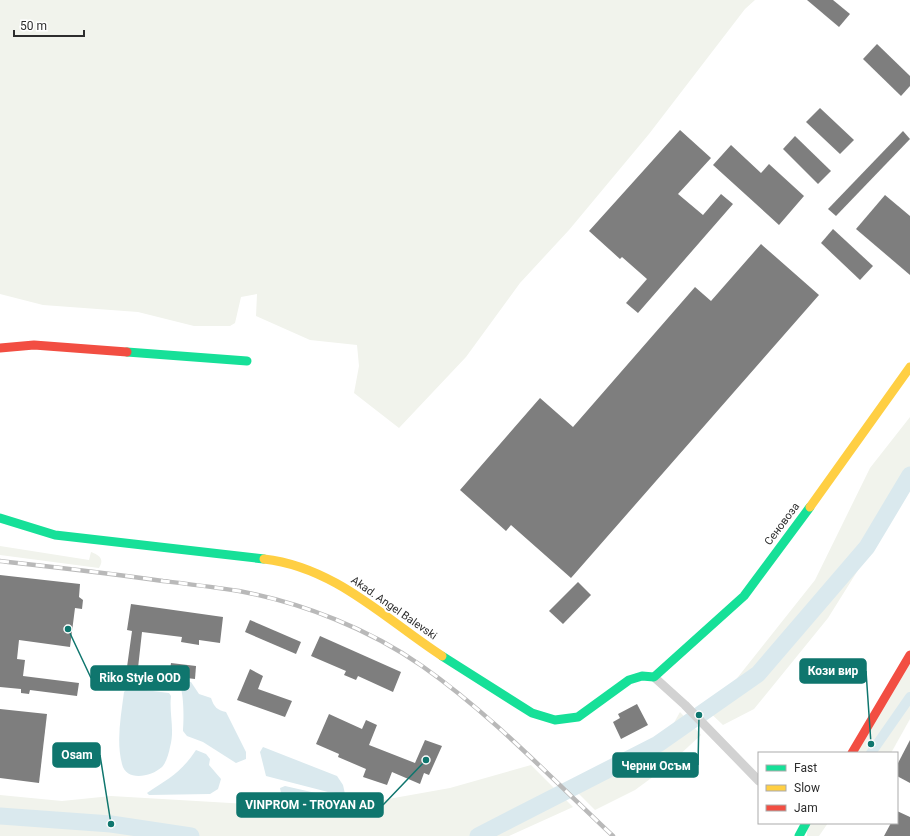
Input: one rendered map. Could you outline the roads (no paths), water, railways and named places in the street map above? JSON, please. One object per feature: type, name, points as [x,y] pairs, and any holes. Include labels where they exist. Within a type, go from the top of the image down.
[{"type":"street","points":[[0,348],[34,345],[247,362]]},
{"type":"street","name":"Сеновоза","points":[[654,677],[668,663],[684,652],[722,619],[744,595],[815,500],[910,367]]},
{"type":"street","name":"Akad. Angel Balevski","points":[[0,518],[55,535],[281,561],[316,572],[350,590],[440,655],[532,713],[555,720],[578,716],[629,680],[642,676],[654,677]]},
{"type":"street","points":[[853,752],[910,655]]},
{"type":"street","points":[[654,677],[685,705],[758,780]]},
{"type":"waterway","points":[[478,836],[658,744],[758,674],[867,547],[910,475]]},
{"type":"waterway","points":[[872,752],[910,697]]},
{"type":"waterway","points":[[0,816],[111,824],[191,836]]},
{"type":"railway","points":[[0,561],[239,591],[263,596],[311,610],[358,629],[380,640],[422,666],[473,705],[613,836]]},
{"type":"place","name":"Riko Style OOD","points":[[68,629]]},
{"type":"place","name":"Черни Осъм","points":[[699,715]]},
{"type":"place","name":"Кози вир","points":[[871,744]]},
{"type":"place","name":"VINPROM - TROYAN AD","points":[[426,760]]},
{"type":"place","name":"Osam","points":[[111,824]]}]
